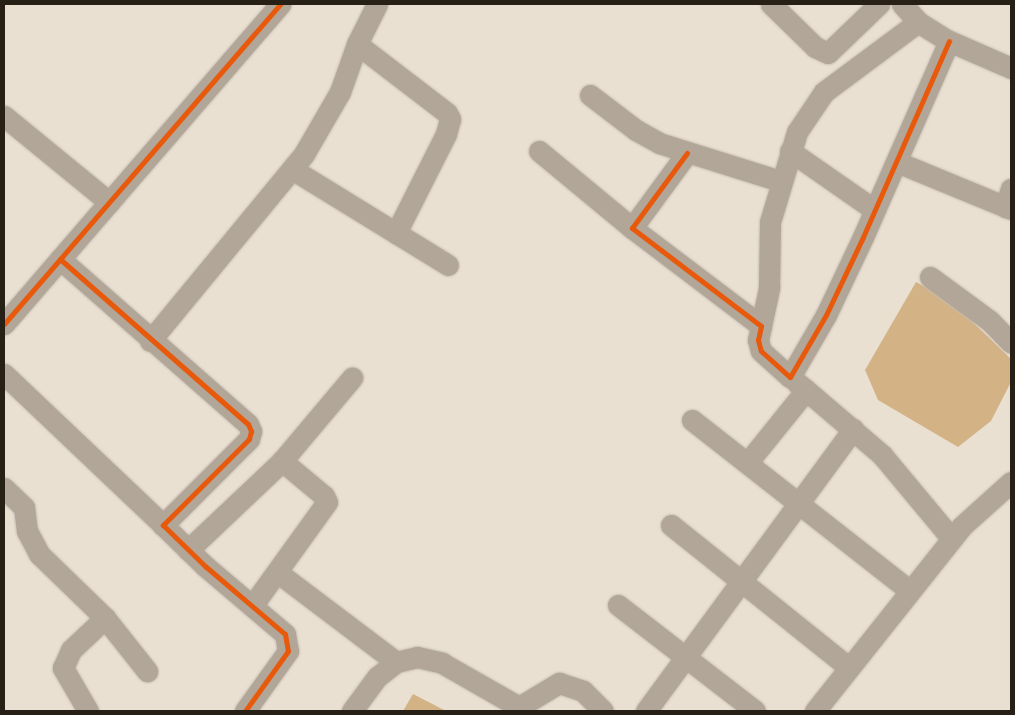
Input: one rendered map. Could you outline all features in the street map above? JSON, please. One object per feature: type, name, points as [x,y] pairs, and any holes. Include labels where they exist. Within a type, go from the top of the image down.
[{"type":"street","points":[[4,324],[280,4]]},
{"type":"street","points":[[150,341],[292,169],[328,115],[357,44],[377,4]]},
{"type":"street","points":[[771,4],[816,47],[828,53],[879,4]]},
{"type":"street","points":[[902,4],[918,22],[949,41],[1011,68]]},
{"type":"street","points":[[918,22],[824,92],[810,108],[790,151],[770,222],[769,287],[758,340],[761,351],[882,455],[952,539]]},
{"type":"street","points":[[748,462],[798,383],[826,315],[876,210],[949,41]]},
{"type":"street","points":[[357,44],[447,113],[450,119],[446,134],[396,233]]},
{"type":"street","points":[[590,95],[636,130],[687,153],[780,181]]},
{"type":"street","points":[[4,116],[109,202]]},
{"type":"street","points":[[539,151],[632,228],[761,326]]},
{"type":"street","points":[[790,151],[876,210]]},
{"type":"street","points":[[632,228],[687,153]]},
{"type":"street","points":[[897,162],[1009,202]]},
{"type":"street","points":[[292,169],[448,265]]},
{"type":"street","points":[[60,259],[150,341],[248,424],[251,431],[249,439],[163,525]]},
{"type":"street","points":[[930,277],[990,321],[1011,343]]},
{"type":"street","points":[[4,374],[188,550],[285,634],[289,642],[284,659],[246,711]]},
{"type":"street","points":[[188,550],[282,462],[352,378]]},
{"type":"street","points":[[692,420],[909,590]]},
{"type":"street","points":[[646,711],[685,656],[800,504],[853,429]]},
{"type":"street","points":[[252,606],[327,502],[324,496],[282,462]]},
{"type":"street","points":[[815,711],[909,590],[952,539],[1011,482]]},
{"type":"street","points":[[4,488],[24,507],[27,531],[39,554],[105,618],[147,671]]},
{"type":"street","points":[[670,525],[848,667]]},
{"type":"street","points":[[278,572],[396,662]]},
{"type":"street","points":[[618,604],[754,711]]},
{"type":"street","points":[[88,711],[64,668],[71,650],[105,618]]},
{"type":"street","points":[[352,711],[377,677],[396,662],[417,657],[442,663],[519,709],[559,684],[583,691],[603,711]]},
{"type":"shaded area","points":[[916,282],[950,300],[1011,359],[1011,382],[991,421],[958,447],[878,400],[865,370]]},
{"type":"shaded area","points":[[413,694],[446,711],[403,711]]},
{"type":"cycle path","points":[[4,324],[280,4]]},
{"type":"cycle path","points":[[687,153],[632,228],[761,326],[758,340],[761,351],[790,377],[826,315],[863,237],[949,41]]},
{"type":"cycle path","points":[[60,259],[248,424],[251,431],[249,439],[163,525],[205,566],[285,634],[288,651],[245,711]]}]
